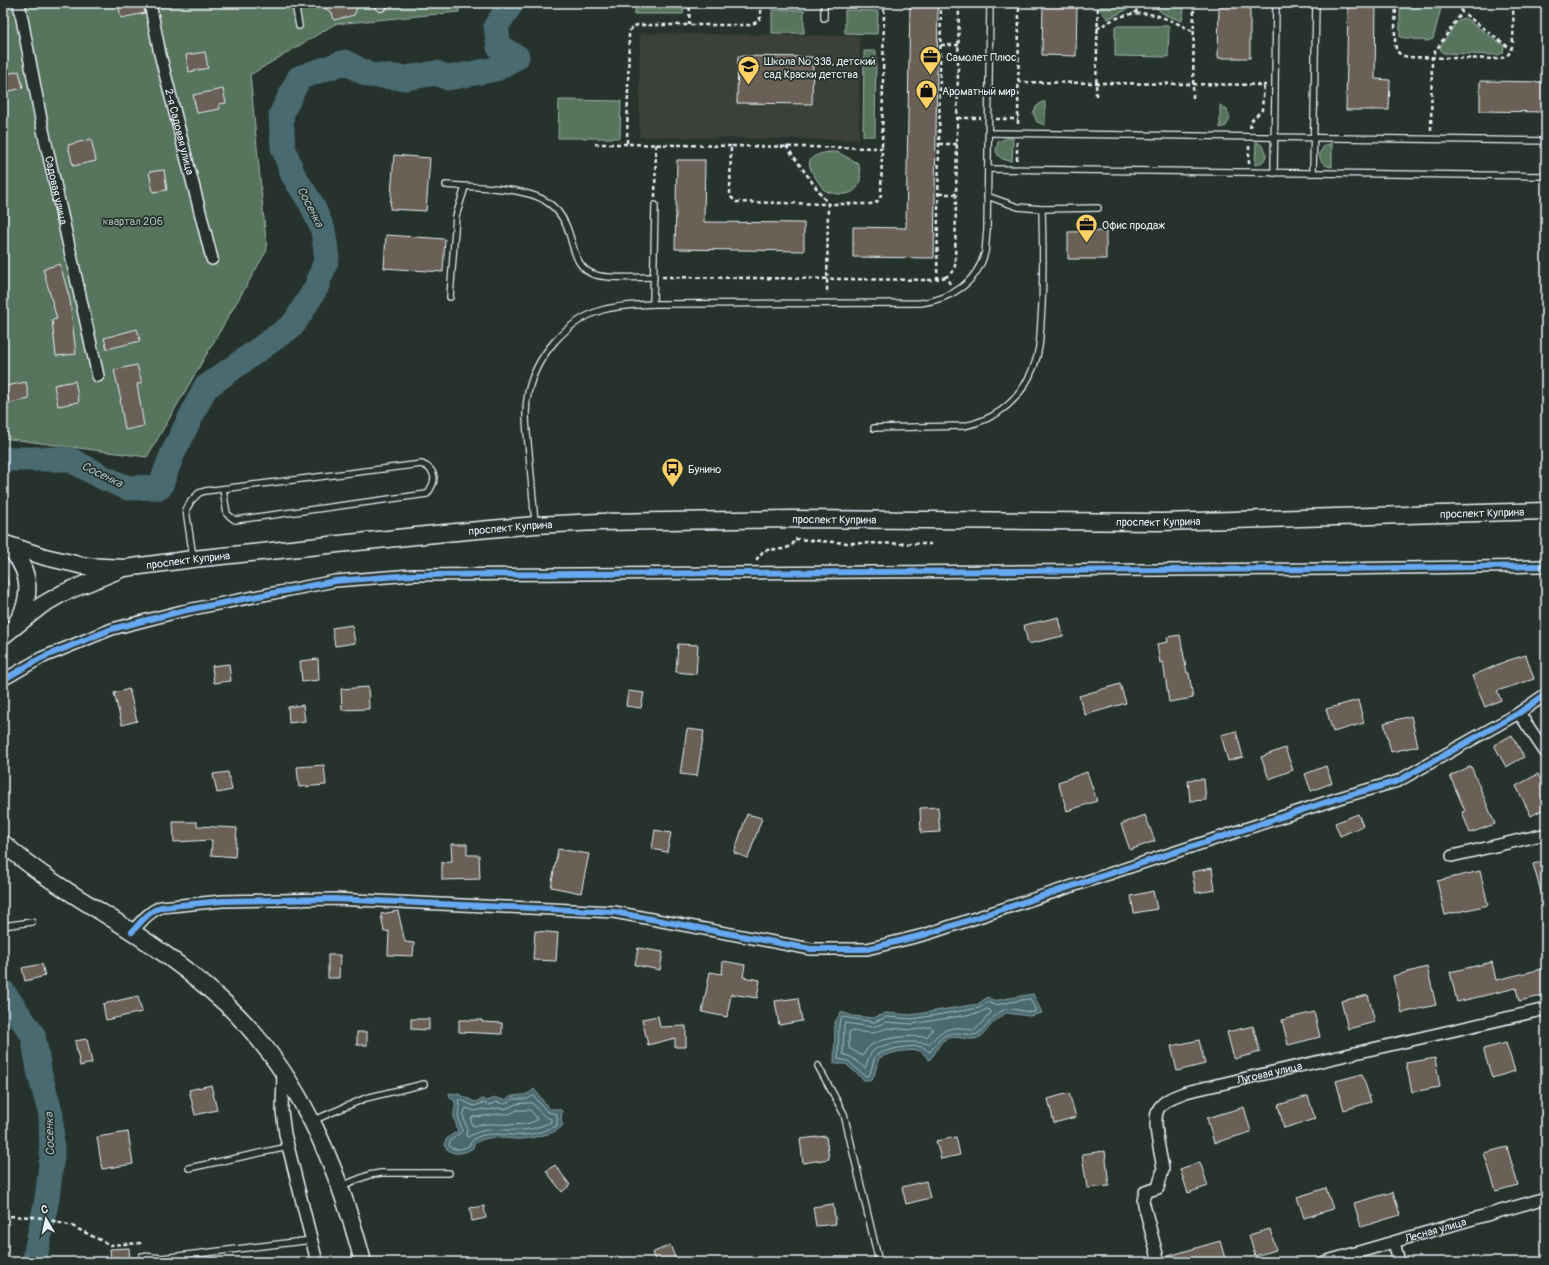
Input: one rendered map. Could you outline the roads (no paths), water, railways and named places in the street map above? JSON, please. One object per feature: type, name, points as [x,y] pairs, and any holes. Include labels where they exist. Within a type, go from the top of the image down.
[{"type":"main road","name":"проспект Куприна","points":[[3,543],[45,558],[84,566],[124,568],[193,559],[445,533],[535,525],[599,522],[795,519],[1160,522],[1546,511]]},
{"type":"main road","name":"проспект Куприна","points":[[3,543],[11,550],[21,564],[27,580],[28,592],[22,614],[16,624],[6,634]]},
{"type":"main road","name":"проспект Куприна","points":[[6,634],[42,605],[56,597],[124,568]]},
{"type":"main road","points":[[3,843],[14,853],[60,886],[179,964],[226,1004],[258,1038],[283,1071],[328,1154],[341,1186],[363,1262]]},
{"type":"street","name":"Садовая улица","points":[[19,3],[43,130],[98,376]]},
{"type":"street","name":"2-я Садовая улица","points":[[150,3],[160,54],[212,259]]},
{"type":"street","points":[[3,680],[41,658],[112,629],[182,611],[335,581],[412,575],[1329,569],[1546,566]]},
{"type":"street","points":[[132,932],[153,910],[161,908],[222,901],[334,899],[614,912],[811,949],[867,949],[927,934],[1339,798],[1398,781],[1519,713],[1546,694]]},
{"type":"street","points":[[1519,713],[1546,754]]},
{"type":"street","points":[[1452,856],[1546,834]]},
{"type":"street","name":"Луговая улица","points":[[1159,1262],[1143,1201],[1145,1192],[1158,1188],[1162,1175],[1163,1169],[1155,1119],[1159,1108],[1171,1097],[1186,1092],[1546,1009]]},
{"type":"street","points":[[283,1071],[282,1111],[288,1147],[317,1262]]},
{"type":"street","name":"Лесная улица","points":[[1324,1262],[1546,1198]]},
{"type":"street","points":[[1394,1242],[1399,1262]]},
{"type":"lane","points":[[295,3],[299,26]]},
{"type":"lane","points":[[824,3],[824,18]]},
{"type":"lane","points":[[535,525],[526,421],[528,394],[533,376],[540,361],[559,336],[582,318],[613,307],[653,304],[921,304],[936,301],[955,293],[972,278],[985,251],[988,169],[990,3]]},
{"type":"lane","points":[[1274,173],[1276,3]]},
{"type":"lane","points":[[1313,173],[1316,3]]},
{"type":"lane","points":[[988,133],[1546,141]]},
{"type":"lane","points":[[988,169],[1546,176]]},
{"type":"lane","points":[[446,185],[529,193],[540,197],[555,208],[567,225],[577,260],[594,275],[654,277]]},
{"type":"lane","points":[[450,297],[456,216],[465,187]]},
{"type":"lane","points":[[987,196],[1018,207],[1098,208]]},
{"type":"lane","points":[[653,304],[655,205]]},
{"type":"lane","points":[[874,428],[964,426],[989,419],[1010,404],[1028,379],[1039,351],[1043,292],[1042,208]]},
{"type":"lane","points":[[193,559],[186,510],[190,500],[199,493],[223,489],[422,464],[431,470],[434,476],[433,486],[427,494],[235,520],[227,514],[223,489]]},
{"type":"lane","points":[[3,926],[32,922]]},
{"type":"lane","points":[[818,1066],[844,1114],[879,1262]]},
{"type":"lane","points":[[312,1122],[366,1098],[424,1084]]},
{"type":"lane","points":[[189,1168],[288,1147]]},
{"type":"lane","points":[[341,1186],[369,1175],[381,1173],[449,1173]]},
{"type":"lane","points":[[142,1259],[162,1258],[312,1240]]},
{"type":"water","points":[[1033,994],[1042,1013],[1030,1016],[1006,1013],[995,1021],[979,1037],[970,1039],[953,1037],[944,1040],[929,1060],[921,1051],[916,1050],[889,1054],[879,1058],[874,1076],[870,1080],[864,1080],[846,1064],[834,1064],[835,1022],[841,1012],[853,1016],[873,1018],[886,1013],[911,1015],[978,1004],[988,997],[993,1001]]},
{"type":"water","points":[[534,1089],[549,1109],[558,1109],[562,1111],[561,1121],[563,1125],[558,1130],[548,1134],[523,1139],[485,1139],[474,1144],[473,1148],[462,1153],[451,1152],[445,1147],[447,1139],[458,1131],[454,1117],[455,1103],[454,1100],[450,1098],[449,1093],[458,1094],[475,1102],[483,1099],[487,1101],[496,1098],[505,1100],[509,1097],[527,1094]]},
{"type":"waterway","name":"Сосенка","points":[[3,459],[69,459],[104,478],[128,488],[160,487],[172,455],[205,388],[293,325],[316,288],[327,258],[323,230],[311,203],[293,175],[283,147],[281,115],[299,78],[345,62],[369,75],[406,78],[436,73],[448,78],[496,69],[517,57],[499,47],[496,26],[512,3]]},
{"type":"waterway","name":"Сосенка","points":[[3,992],[33,1035],[40,1075],[51,1115],[52,1156],[47,1199],[34,1262]]},
{"type":"place","name":"Самолет Плюс","points":[[931,76]]},
{"type":"place","name":"Школа № 338, детский сад Краски детства","points":[[749,86]]},
{"type":"place","name":"Ароматный мир","points":[[926,110]]},
{"type":"place","name":"Офис продаж","points":[[1087,244]]},
{"type":"place","name":"Бунино","points":[[673,488]]},
{"type":"park label","name":"квартал 206","points":[[133,221]]}]
